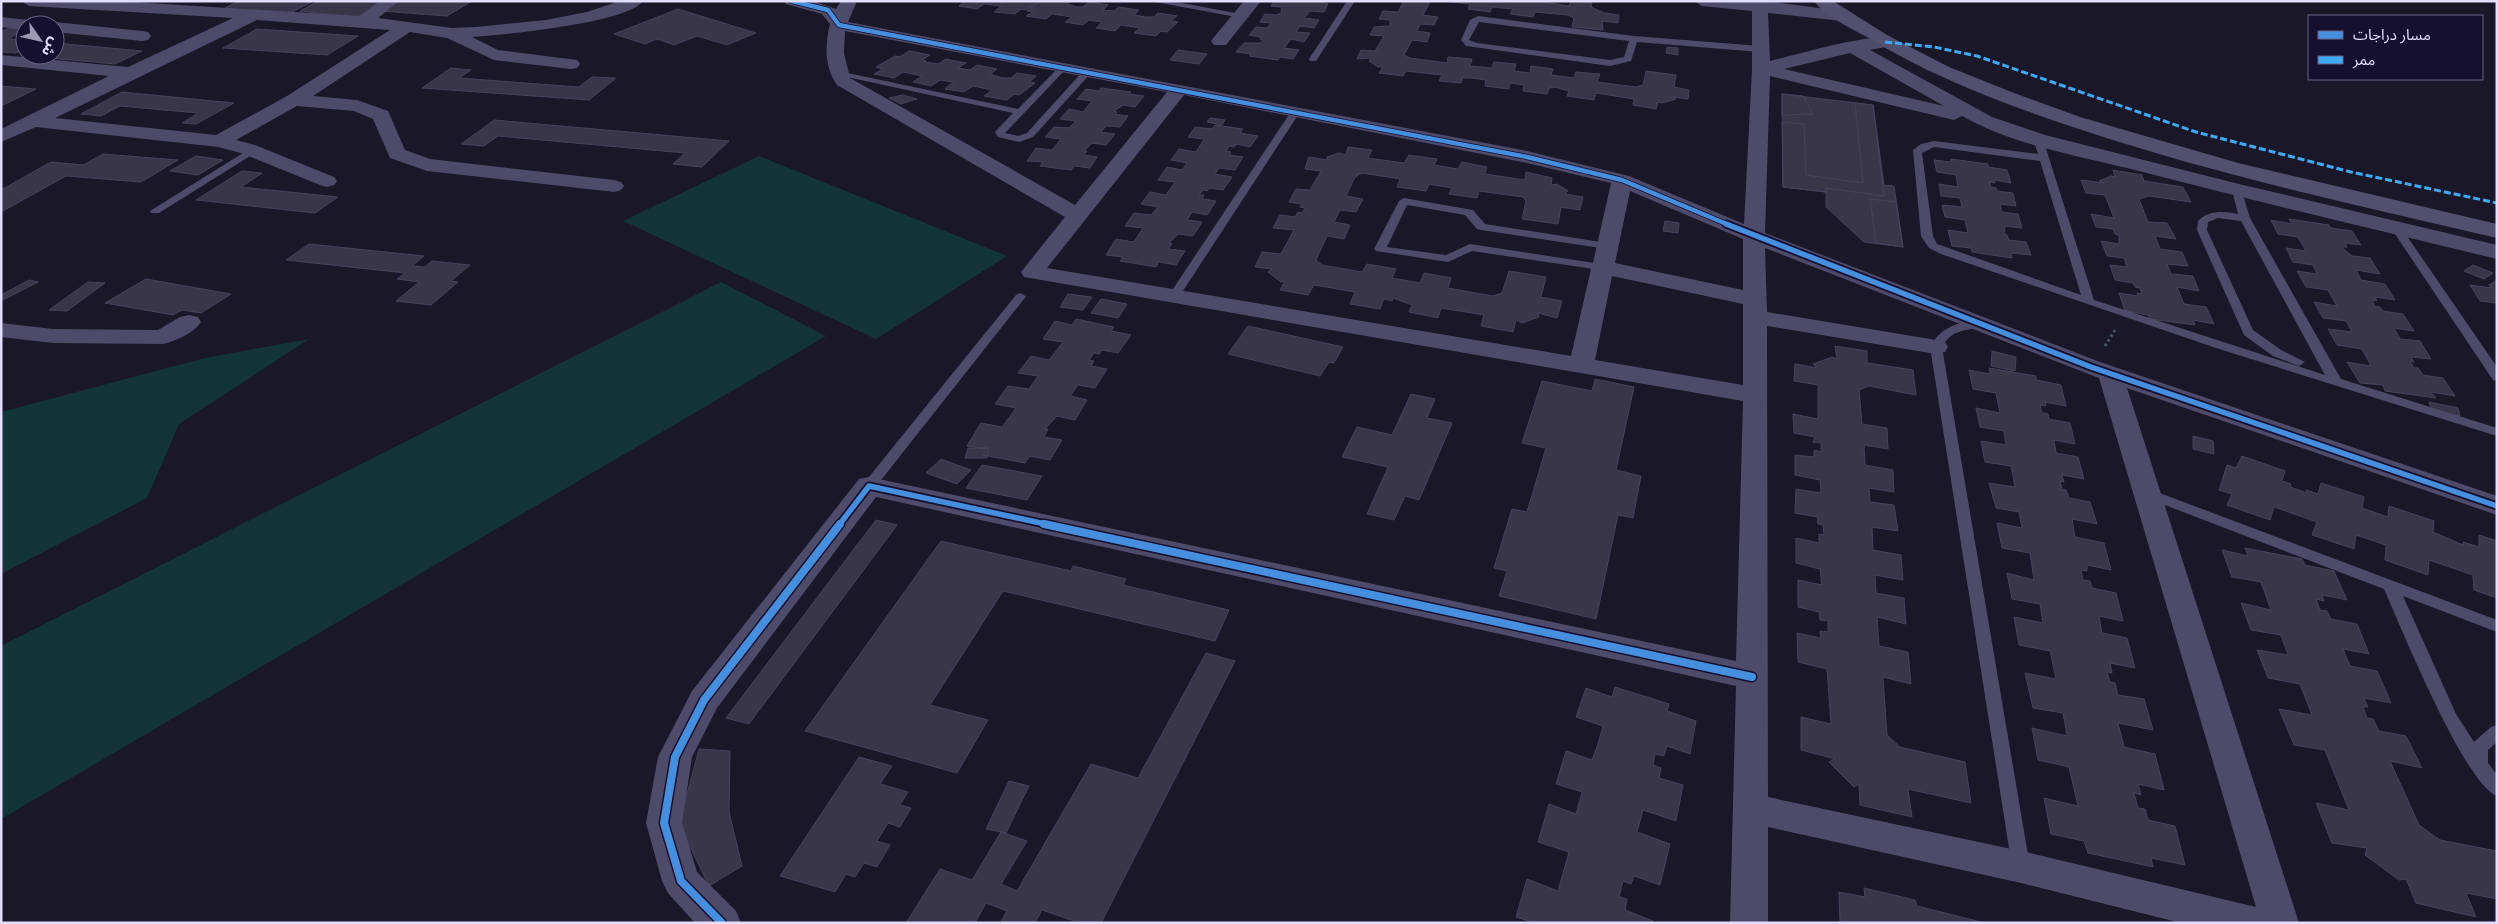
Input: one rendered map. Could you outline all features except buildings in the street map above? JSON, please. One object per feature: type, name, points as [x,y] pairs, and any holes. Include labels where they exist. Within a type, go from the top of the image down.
[{"type":"street","points":[[29,1],[176,5],[252,15],[363,21],[451,33],[498,31],[563,22],[610,11],[635,1]]},
{"type":"street","points":[[363,21],[391,1]]},
{"type":"street","points":[[792,1],[828,10],[838,25],[1179,88],[1527,157],[1622,180],[1754,236],[2110,374],[2497,506]]},
{"type":"street","points":[[849,1],[838,25],[838,74],[850,87],[1077,215]]},
{"type":"street","points":[[1220,41],[1253,1]]},
{"type":"street","points":[[1702,1],[1759,4],[1842,16]]},
{"type":"street","points":[[1822,1],[1842,16],[1886,42],[1969,82],[2115,135],[2298,185],[2497,231]]},
{"type":"street","points":[[1749,923],[1756,394],[1754,236],[1761,59],[1759,4]]},
{"type":"street","points":[[1,136],[252,15]]},
{"type":"street","points":[[1,22],[15,23]]},
{"type":"street","points":[[219,141],[294,100],[408,26]]},
{"type":"street","points":[[65,28],[142,36]]},
{"type":"street","points":[[451,33],[494,55],[571,64]]},
{"type":"street","points":[[1761,59],[1886,42]]},
{"type":"street","points":[[1852,47],[1985,121],[2040,148],[2237,190],[2497,252]]},
{"type":"street","points":[[1761,59],[1985,121]]},
{"type":"street","points":[[1,60],[130,74]]},
{"type":"street","points":[[1179,88],[1032,272],[1582,363],[1756,394]]},
{"type":"street","points":[[294,100],[357,106],[381,115],[397,154],[427,165],[614,186]]},
{"type":"street","points":[[33,121],[219,141],[251,150],[327,182]]},
{"type":"street","points":[[1582,363],[1622,180]]},
{"type":"street","points":[[1604,257],[1755,308],[1936,347]]},
{"type":"street","points":[[1,330],[53,336],[163,337],[189,322]]},
{"type":"street","points":[[2110,374],[2149,494],[2280,923]]},
{"type":"street","points":[[722,923],[714,917],[681,881],[664,823],[675,757],[704,700],[868,486],[1752,677]]},
{"type":"street","points":[[1751,808],[2021,867],[2253,923]]},
{"type":"lane","points":[[1154,1],[1242,15]]},
{"type":"lane","points":[[1313,59],[1351,1]]},
{"type":"lane","points":[[1634,39],[1628,59],[1610,63],[1477,46],[1465,40],[1473,22],[1478,18],[1634,39],[1761,59]]},
{"type":"lane","points":[[1063,68],[1000,132],[1000,136],[1020,139],[1030,135],[1087,72]]},
{"type":"lane","points":[[838,74],[1020,112]]},
{"type":"lane","points":[[1175,296],[1295,112]]},
{"type":"lane","points":[[2089,302],[2040,148],[1934,144],[1925,146],[1917,152],[1927,236],[1933,246],[1945,252],[2089,302],[2497,432]]},
{"type":"lane","points":[[155,211],[251,150]]},
{"type":"lane","points":[[2237,190],[2245,218],[2328,372],[2336,382]]},
{"type":"lane","points":[[1404,201],[1469,212],[1481,227],[1604,257],[1470,248],[1448,259],[1380,249],[1404,201]]},
{"type":"lane","points":[[2245,218],[2222,214],[2210,216],[2203,221],[2202,230],[2248,332],[2277,353],[2328,372]]},
{"type":"lane","points":[[2396,228],[2497,377]]},
{"type":"lane","points":[[868,486],[1020,297]]},
{"type":"lane","points":[[1978,324],[1956,326],[1941,336],[1936,347],[2021,867]]},
{"type":"lane","points":[[2149,494],[2497,626]]},
{"type":"lane","points":[[2390,585],[2449,716],[2479,765],[2497,789]]},
{"type":"lane","points":[[2479,765],[2480,747],[2497,732]]},
{"type":"green space","points":[[759,156],[1007,256],[876,339],[623,221]]},
{"type":"green space","points":[[721,282],[826,336],[1,819],[1,646]]},
{"type":"green space","points":[[309,339],[179,424],[147,498],[1,574],[1,412],[205,358]]},
{"type":"marked path","points":[[1885,42],[1934,47],[1977,56],[2196,132],[2351,172],[2497,203]]},
{"type":"cycle path","points":[[792,1],[828,10],[839,25],[1527,157],[1622,180],[1754,236],[2091,367],[2497,506]]},
{"type":"cycle path","points":[[722,923],[714,917],[681,881],[664,823],[675,757],[704,700],[869,486],[1752,677]]}]
